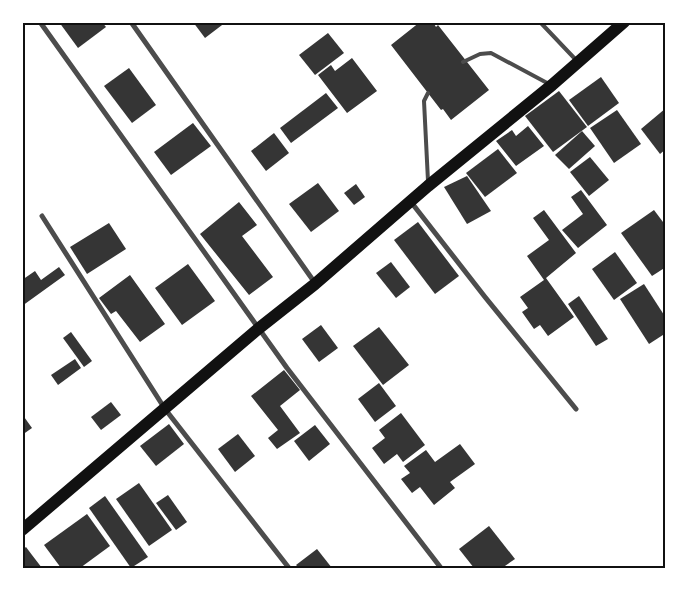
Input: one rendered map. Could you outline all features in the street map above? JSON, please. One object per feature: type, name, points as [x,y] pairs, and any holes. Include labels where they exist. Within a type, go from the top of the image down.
[{"type":"main road","points":[[22,530],[258,329],[315,284],[428,186],[579,63],[624,22]]},
{"type":"street","points":[[40,22],[258,329],[442,568]]},
{"type":"street","points":[[131,22],[315,284]]},
{"type":"street","points":[[411,201],[576,410]]},
{"type":"street","points":[[42,216],[165,409],[289,568]]},
{"type":"lane","points":[[540,22],[579,63]]},
{"type":"lane","points":[[464,62],[480,54],[491,53],[552,85]]},
{"type":"lane","points":[[428,93],[424,101],[428,186]]},
{"type":"building","points":[[59,22],[102,22],[106,27],[78,48]]},
{"type":"building","points":[[193,22],[226,22],[205,38]]},
{"type":"building","points":[[420,22],[433,22],[436,27],[438,25],[489,90],[451,120],[443,109],[441,110],[391,45]]},
{"type":"building","points":[[328,33],[344,53],[315,75],[299,55]]},
{"type":"building","points":[[352,58],[377,91],[347,113],[318,75],[331,65],[335,71]]},
{"type":"building","points":[[129,68],[156,105],[132,123],[104,86]]},
{"type":"building","points":[[601,77],[619,103],[588,126],[569,100]]},
{"type":"building","points":[[559,91],[587,127],[553,152],[525,116]]},
{"type":"building","points":[[326,93],[338,108],[291,143],[280,128]]},
{"type":"building","points":[[666,108],[666,149],[660,154],[641,129]]},
{"type":"building","points":[[617,110],[641,144],[614,163],[590,128]]},
{"type":"building","points":[[193,123],[211,146],[171,175],[154,152]]},
{"type":"building","points":[[528,126],[544,146],[516,166],[496,141],[512,130],[516,136]]},
{"type":"building","points":[[582,131],[595,146],[569,169],[555,155]]},
{"type":"building","points":[[274,133],[289,153],[266,171],[251,151]]},
{"type":"building","points":[[498,149],[517,173],[485,197],[466,173]]},
{"type":"building","points":[[590,157],[609,180],[589,196],[570,172]]},
{"type":"building","points":[[467,176],[491,211],[467,224],[444,187]]},
{"type":"building","points":[[318,183],[339,211],[311,232],[289,204]]},
{"type":"building","points":[[356,184],[365,197],[354,205],[344,193]]},
{"type":"building","points":[[581,190],[607,225],[578,248],[562,230],[583,214],[571,197]]},
{"type":"building","points":[[239,202],[257,225],[242,236],[273,277],[249,295],[200,234]]},
{"type":"building","points":[[544,210],[576,253],[546,278],[574,317],[548,336],[540,325],[534,329],[522,312],[528,308],[520,297],[544,280],[527,256],[549,240],[533,218]]},
{"type":"building","points":[[654,210],[666,226],[666,267],[652,276],[621,233]]},
{"type":"building","points":[[418,222],[459,276],[435,294],[394,240]]},
{"type":"building","points":[[109,223],[126,249],[87,274],[70,247]]},
{"type":"building","points":[[615,252],[637,283],[614,300],[592,269]]},
{"type":"building","points":[[391,262],[410,287],[396,298],[376,273]]},
{"type":"building","points":[[188,264],[215,301],[182,325],[155,288]]},
{"type":"building","points":[[59,267],[65,275],[22,306],[22,280],[35,271],[41,280]]},
{"type":"building","points":[[130,275],[165,324],[140,342],[116,311],[111,314],[99,298]]},
{"type":"building","points":[[644,284],[666,318],[666,333],[649,344],[620,299]]},
{"type":"building","points":[[579,296],[608,339],[596,346],[568,304]]},
{"type":"building","points":[[321,325],[338,348],[319,362],[302,339]]},
{"type":"building","points":[[379,327],[409,365],[383,385],[353,346]]},
{"type":"building","points":[[71,332],[92,361],[84,367],[63,338]]},
{"type":"building","points":[[75,359],[81,368],[58,385],[51,375]]},
{"type":"building","points":[[284,370],[300,390],[280,406],[300,433],[277,449],[268,438],[278,430],[251,396]]},
{"type":"building","points":[[379,383],[396,406],[375,422],[358,399]]},
{"type":"building","points":[[111,402],[121,415],[101,430],[91,417]]},
{"type":"building","points":[[401,413],[425,445],[403,462],[397,454],[384,464],[372,448],[385,438],[379,430]]},
{"type":"building","points":[[22,414],[32,428],[22,435]]},
{"type":"building","points":[[169,424],[184,444],[156,466],[140,446]]},
{"type":"building","points":[[315,425],[330,444],[309,461],[294,441]]},
{"type":"building","points":[[238,434],[255,456],[235,472],[218,449]]},
{"type":"building","points":[[460,444],[475,464],[450,482],[455,488],[434,505],[420,487],[412,493],[401,479],[410,473],[404,466],[426,450],[435,462]]},
{"type":"building","points":[[139,483],[172,530],[149,546],[116,499]]},
{"type":"building","points":[[168,495],[187,522],[176,530],[156,503]]},
{"type":"building","points":[[105,496],[148,557],[131,568],[89,508]]},
{"type":"building","points":[[87,514],[110,546],[80,568],[61,568],[44,545]]},
{"type":"building","points":[[489,526],[515,559],[502,568],[474,568],[459,549]]},
{"type":"building","points":[[26,547],[42,568],[22,568],[22,550]]},
{"type":"building","points":[[317,549],[332,568],[299,568],[296,565]]}]
